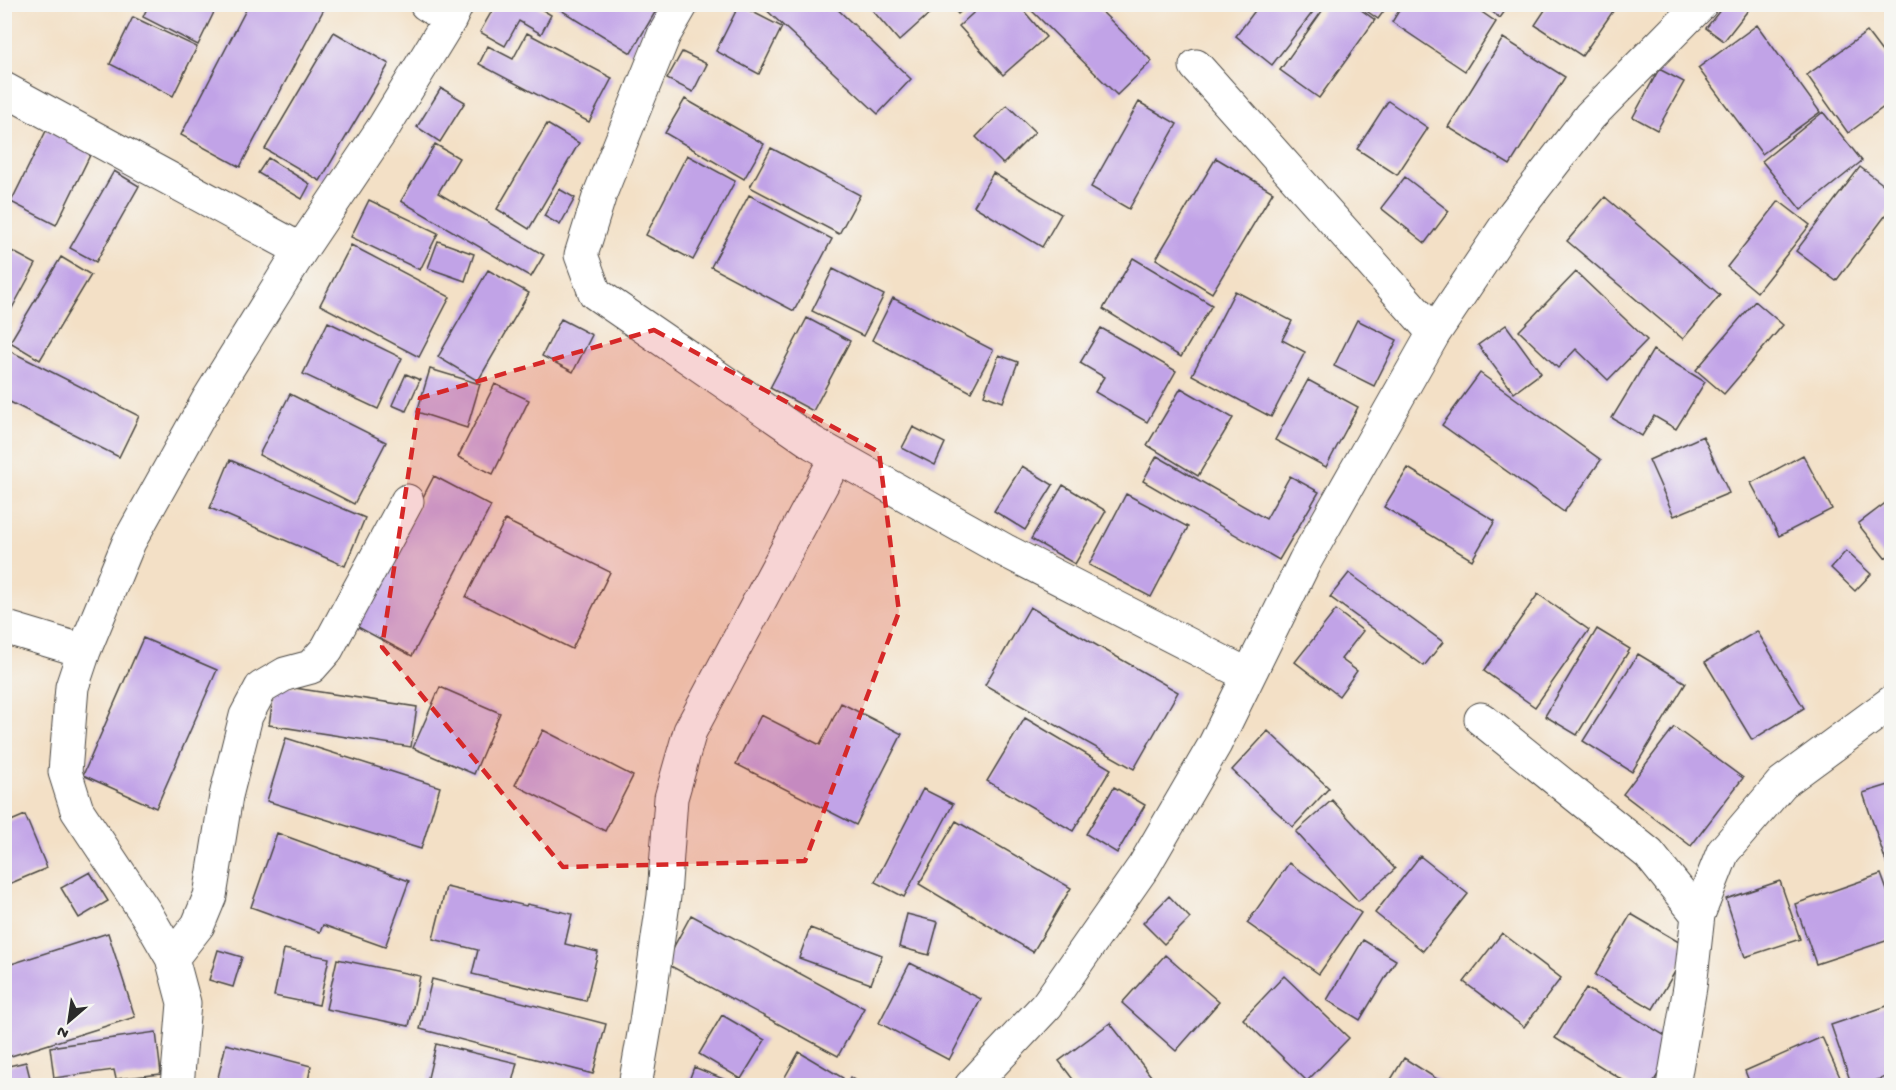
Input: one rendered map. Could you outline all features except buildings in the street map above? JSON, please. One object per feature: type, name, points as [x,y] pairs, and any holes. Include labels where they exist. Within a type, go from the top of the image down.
[{"type":"street","points":[[682,4],[664,35],[600,194],[581,255],[595,293],[813,443],[1004,550],[1248,675]]},
{"type":"street","points":[[971,1086],[1047,1005],[1144,866],[1215,744],[1305,561],[1434,333],[1514,214],[1590,116],[1701,4]]},
{"type":"street","points":[[177,1086],[184,1003],[172,958],[147,915],[77,810],[65,772],[72,687],[84,651],[129,542],[207,400],[301,250],[385,125],[444,9]]},
{"type":"street","points":[[1196,66],[1434,333]]},
{"type":"street","points":[[4,89],[301,250]]},
{"type":"street","points":[[635,1086],[664,896],[671,798],[690,731],[837,456]]},
{"type":"street","points":[[172,958],[198,925],[210,896],[226,796],[246,716],[261,688],[285,674],[311,667],[327,649],[407,501]]},
{"type":"street","points":[[4,627],[84,651]]},
{"type":"street","points":[[1673,1086],[1690,987],[1698,915],[1724,852],[1782,783],[1892,702]]},
{"type":"street","points":[[1482,719],[1648,854],[1698,915]]},
{"type":"highlighted area","points":[[654,330],[879,452],[899,612],[805,861],[563,867],[382,647],[420,398]]}]
